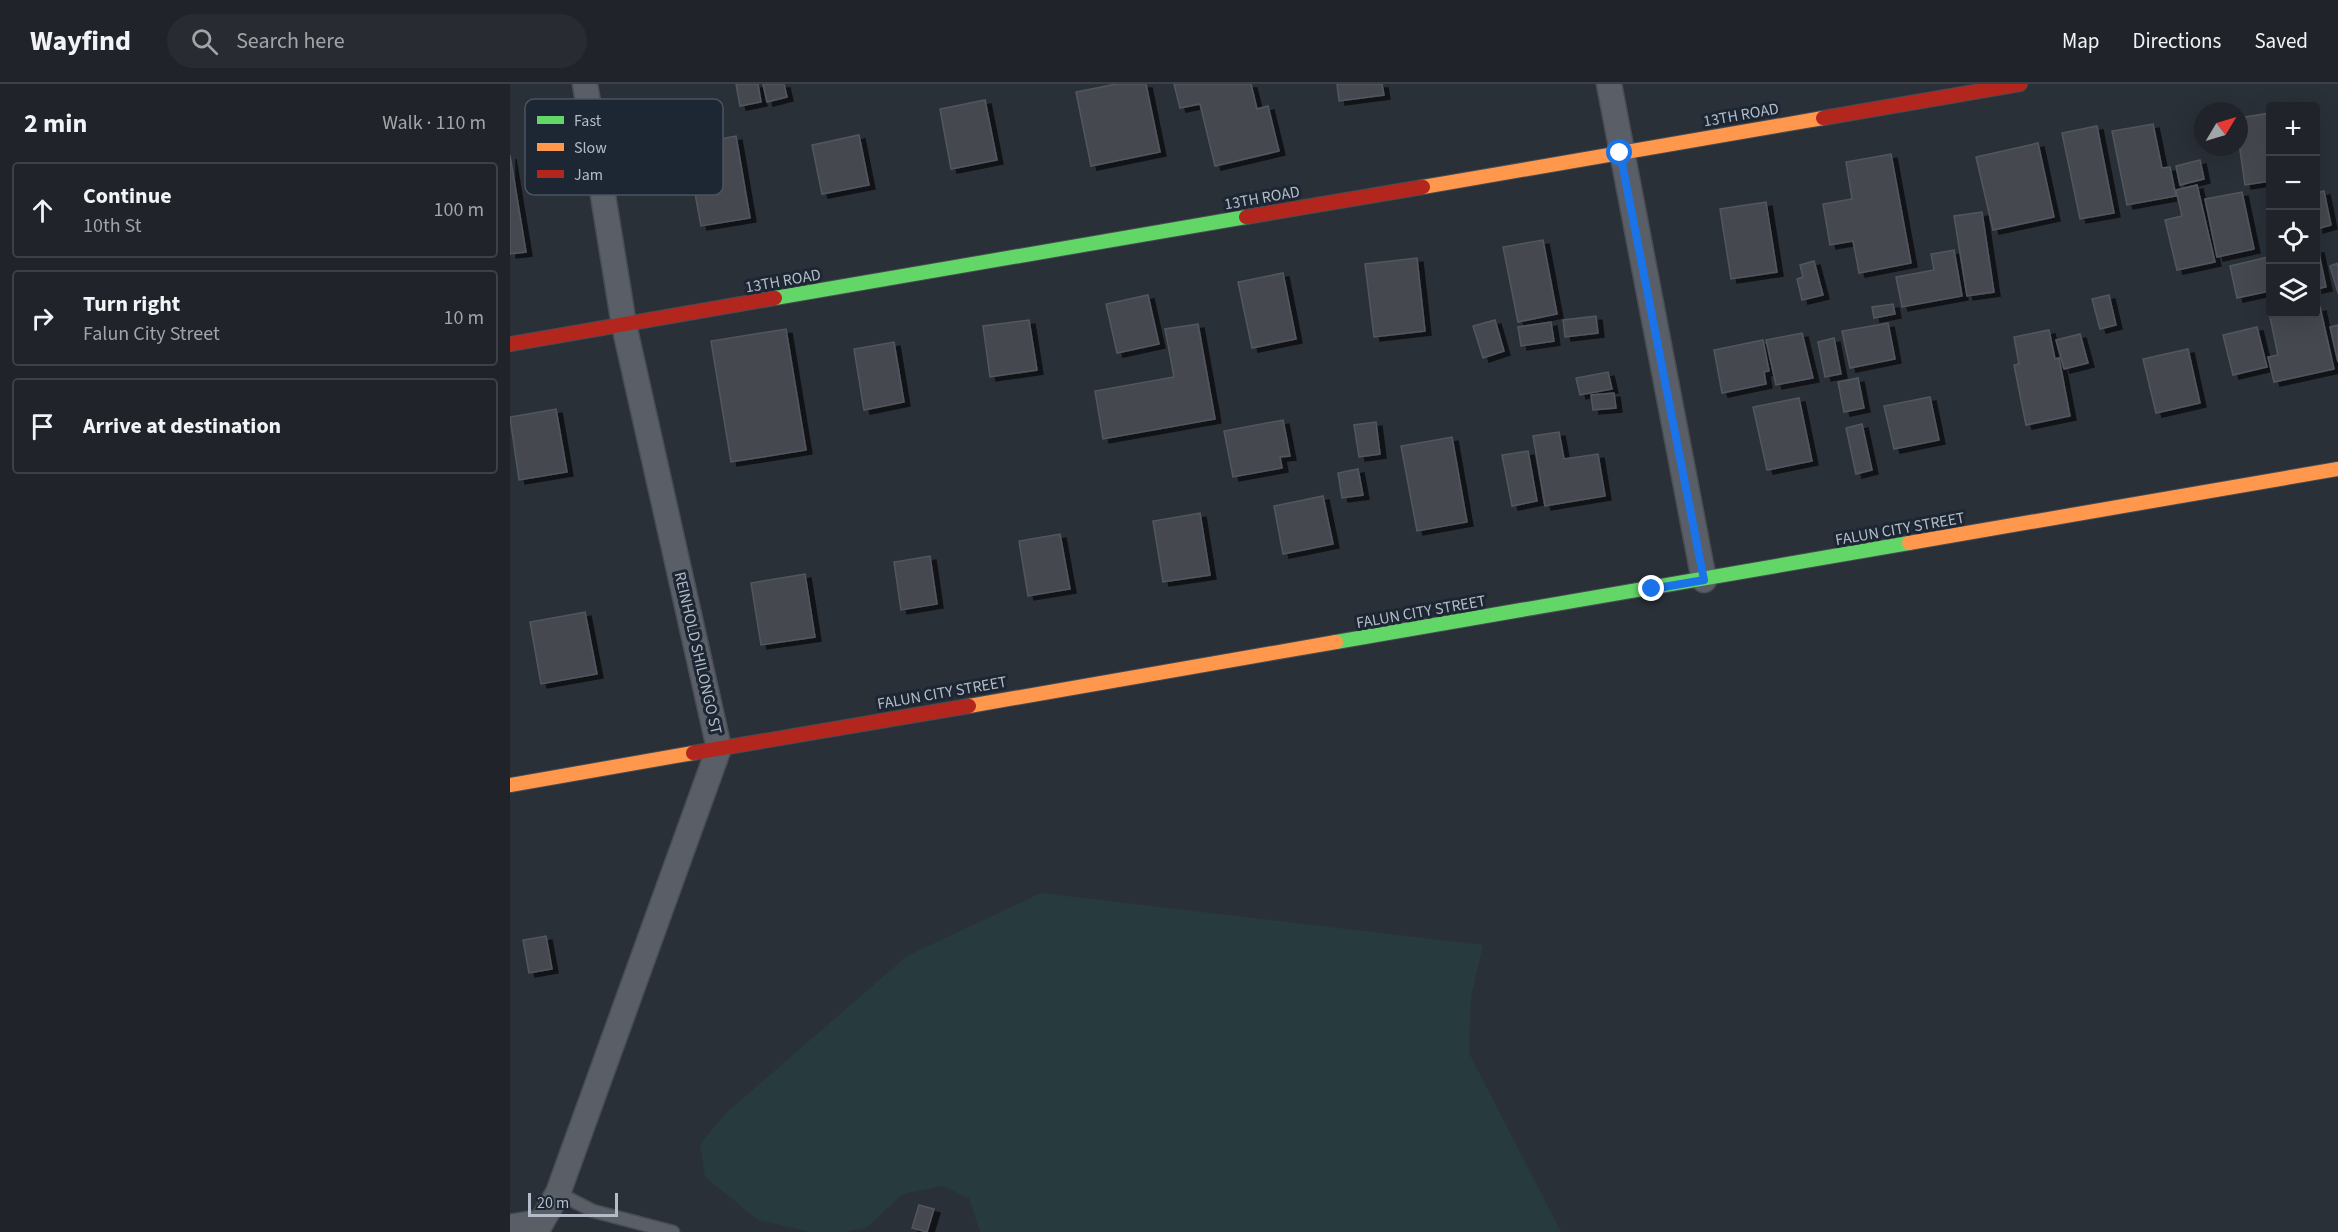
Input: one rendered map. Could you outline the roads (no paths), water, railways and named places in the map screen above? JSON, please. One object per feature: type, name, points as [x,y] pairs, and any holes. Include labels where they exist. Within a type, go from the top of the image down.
[{"type":"street","name":"REINHOLD SHILONGO ST","points":[[585,84],[587,99]]},
{"type":"street","points":[[1609,84],[1620,153],[1704,580]]},
{"type":"street","name":"13TH ROAD","points":[[510,344],[2020,84]]},
{"type":"street","name":"REINHOLD SHILONGO ST","points":[[538,1227],[558,1193],[719,748],[624,326],[603,195]]},
{"type":"street","name":"FALUN CITY STREET","points":[[510,785],[2338,469]]},
{"type":"street","points":[[510,1227],[538,1227]]},
{"type":"lane","points":[[558,1193],[593,1211],[673,1232]]}]
